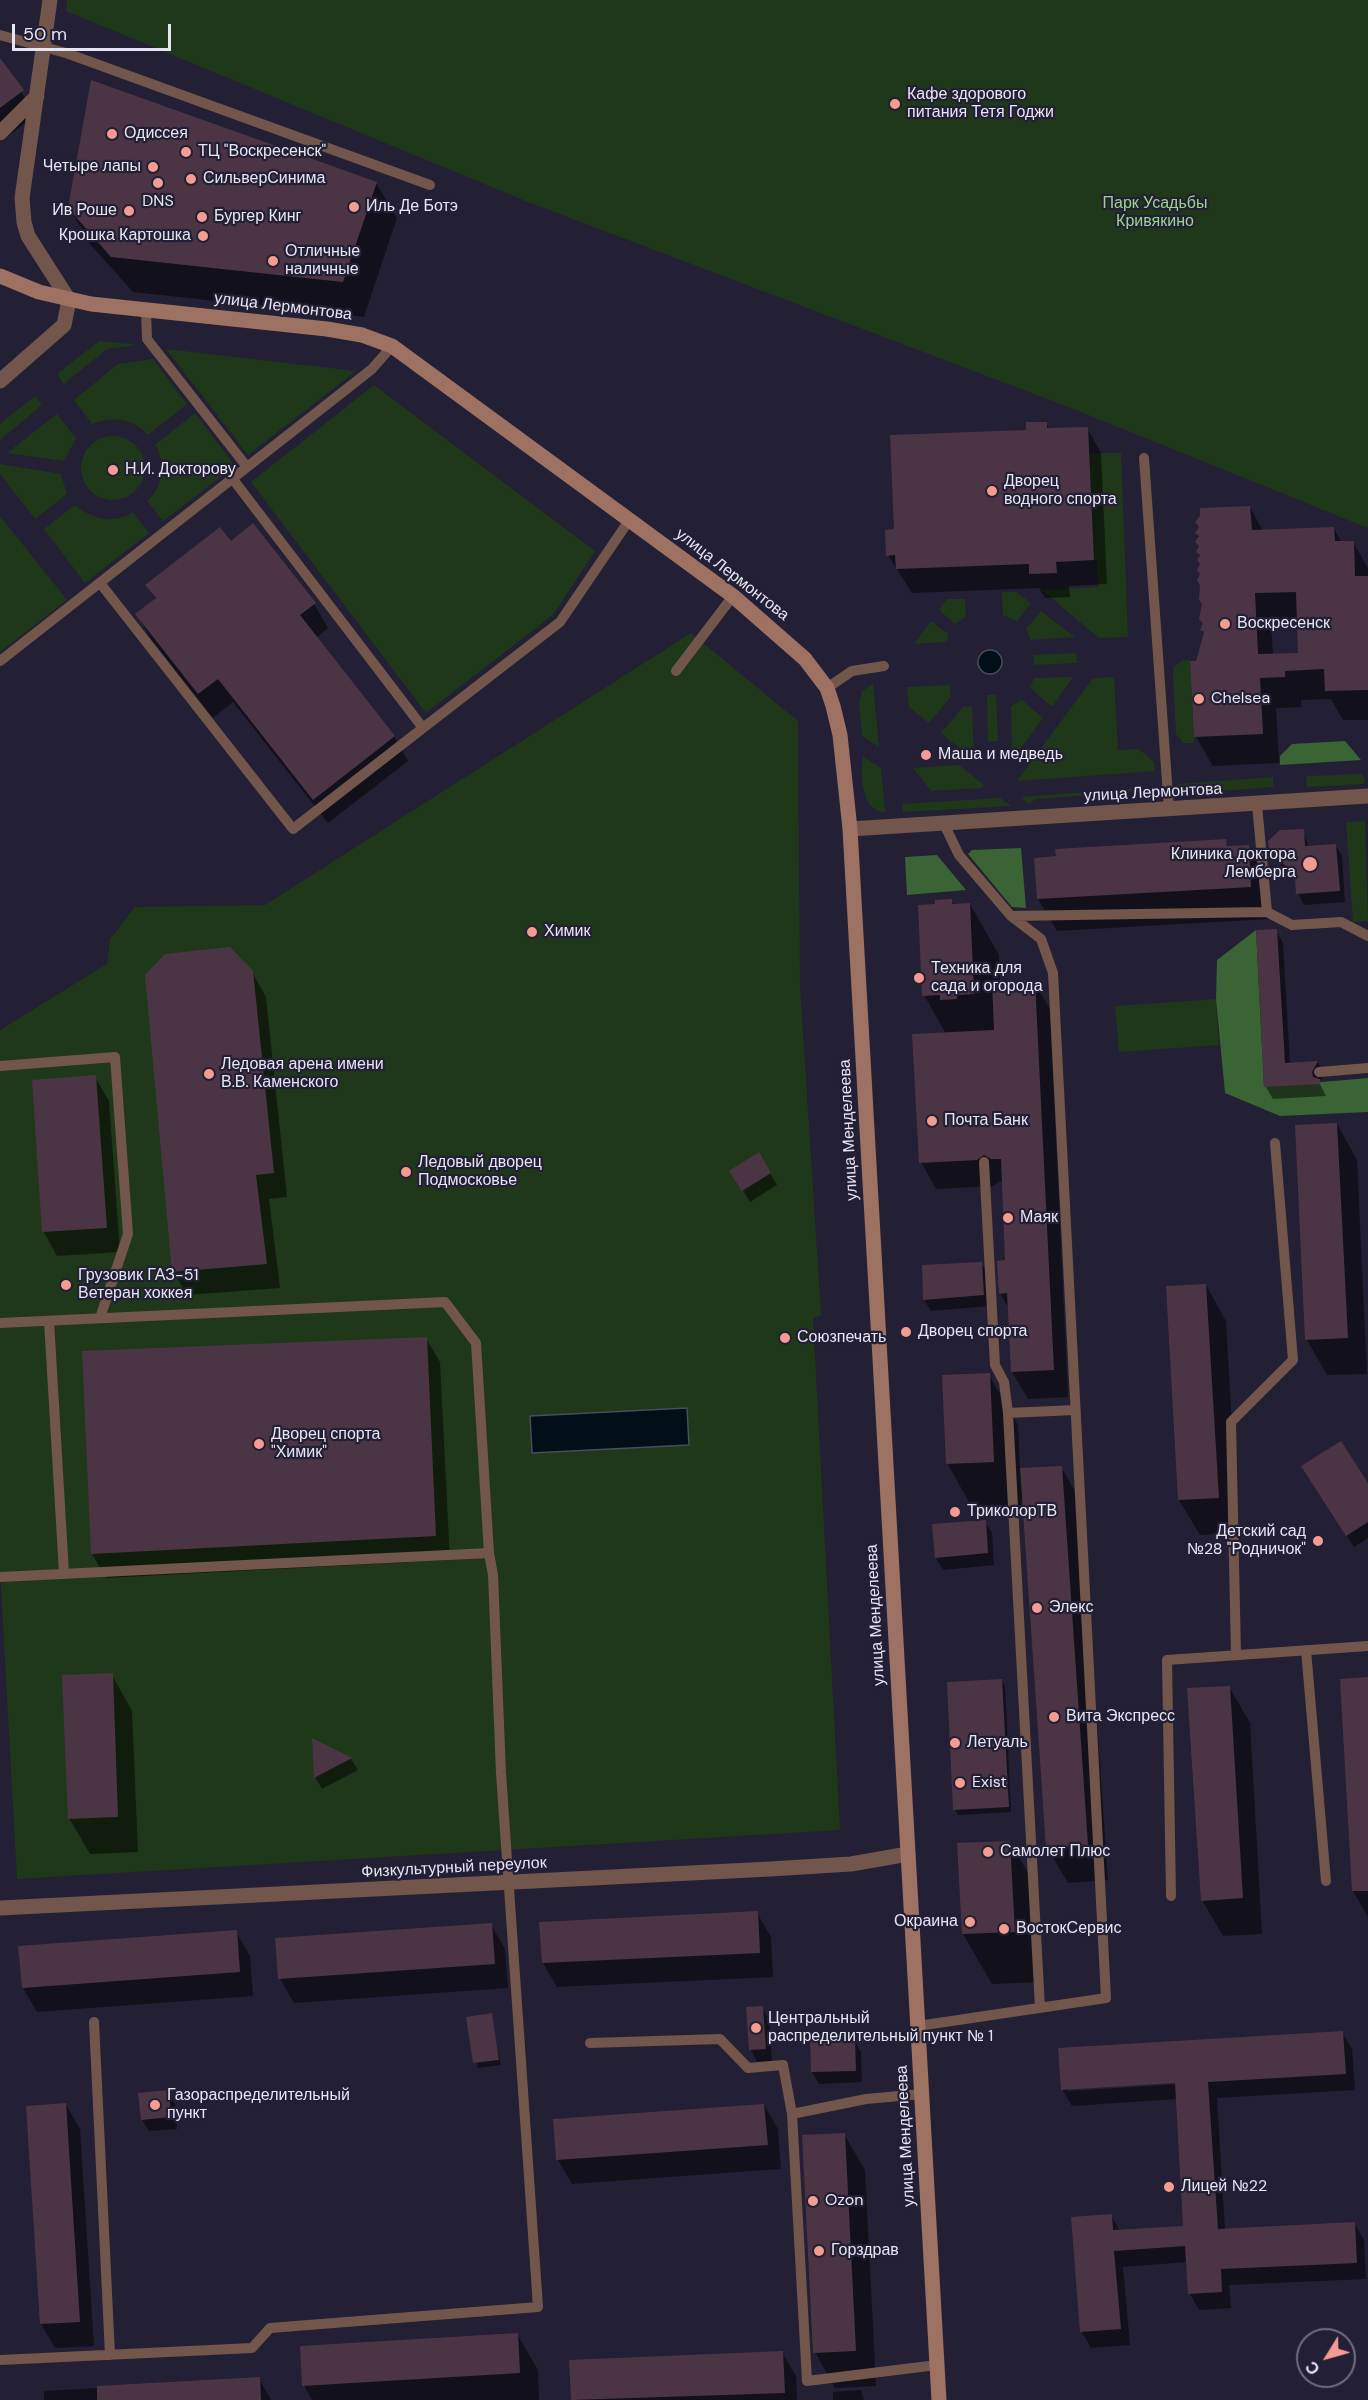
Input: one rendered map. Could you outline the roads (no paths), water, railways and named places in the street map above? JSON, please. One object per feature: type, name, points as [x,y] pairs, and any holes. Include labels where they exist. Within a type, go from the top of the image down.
[{"type":"main road","name":"улица Лермонтова","points":[[0,276],[69,300],[327,329],[362,335],[392,346],[733,596],[806,659],[826,688],[840,735],[850,829]]},
{"type":"main road","name":"улица Менделеева","points":[[850,829],[939,2400]]},
{"type":"street","points":[[0,381],[64,325],[69,300],[38,255],[24,222],[22,198],[50,0]]},
{"type":"street","points":[[0,133],[37,96]]},
{"type":"street","name":"улица Лермонтова","points":[[850,829],[1257,805],[1368,796]]},
{"type":"street","name":"Физкультурный переулок","points":[[0,1908],[509,1884],[851,1864],[908,1854]]},
{"type":"lane","points":[[0,35],[44,47],[430,185]]},
{"type":"lane","points":[[146,310],[147,339],[247,467]]},
{"type":"lane","points":[[0,662],[372,369],[392,346]]},
{"type":"lane","points":[[1144,458],[1169,810]]},
{"type":"lane","points":[[232,478],[423,728]]},
{"type":"lane","points":[[100,583],[293,829],[560,622],[630,519]]},
{"type":"lane","points":[[676,671],[733,596]]},
{"type":"lane","points":[[826,688],[852,671],[884,666]]},
{"type":"lane","points":[[1257,805],[1267,912]]},
{"type":"lane","points":[[918,2026],[1106,1998],[1053,973],[1041,939],[1011,916],[959,855],[943,822]]},
{"type":"lane","points":[[1011,916],[1267,912],[1292,924],[1341,922],[1368,936]]},
{"type":"lane","points":[[0,1066],[115,1057],[128,1234],[100,1318]]},
{"type":"lane","points":[[1319,1072],[1368,1068]]},
{"type":"lane","points":[[1236,1655],[1231,1422],[1293,1360],[1275,1143]]},
{"type":"lane","points":[[984,1162],[995,1365],[1004,1382],[1008,1413],[1040,2008]]},
{"type":"lane","points":[[0,1323],[445,1302],[476,1343],[489,1553],[493,1575],[501,1773],[538,2307],[270,2328],[252,2348],[0,2360]]},
{"type":"lane","points":[[49,1321],[64,1573]]},
{"type":"lane","points":[[1008,1413],[1075,1410]]},
{"type":"lane","points":[[0,1577],[489,1553]]},
{"type":"lane","points":[[1172,1896],[1167,1660],[1368,1646]]},
{"type":"lane","points":[[1306,1650],[1326,1881]]},
{"type":"lane","points":[[94,2022],[111,2355]]},
{"type":"lane","points":[[590,2043],[720,2039],[748,2068],[783,2065],[792,2114],[807,2380],[937,2366]]},
{"type":"lane","points":[[792,2114],[866,2099],[922,2094]]},
{"type":"place","name":"Кафе здорового питания Тетя Годжи","points":[[895,104]]},
{"type":"place","name":"Одиссея","points":[[112,134]]},
{"type":"place","name":"ТЦ \"Воскресенск\"","points":[[186,152]]},
{"type":"place","name":"Четыре лапы","points":[[153,167]]},
{"type":"place","name":"СильверСинима","points":[[191,179]]},
{"type":"place","name":"DNS","points":[[158,183]]},
{"type":"place","name":"Иль Де Ботэ","points":[[354,207]]},
{"type":"place","name":"Ив Роше","points":[[129,211]]},
{"type":"place","name":"Бургер Кинг","points":[[202,217]]},
{"type":"place","name":"Крошка Картошка","points":[[203,236]]},
{"type":"place","name":"Отличные наличные","points":[[273,261]]},
{"type":"place","name":"Н.И. Докторову","points":[[113,470]]},
{"type":"place","name":"Дворец водного спорта","points":[[992,491]]},
{"type":"place","name":"Воскресенск","points":[[1225,624]]},
{"type":"place","name":"Chelsea","points":[[1199,699]]},
{"type":"place","name":"Маша и медведь","points":[[926,755]]},
{"type":"place","name":"Клиника доктора Лемберга","points":[[1310,864]]},
{"type":"place","name":"Химик","points":[[532,932]]},
{"type":"place","name":"Техника для сада и огорода","points":[[919,978]]},
{"type":"place","name":"Ледовая арена имени В.В. Каменского","points":[[209,1074]]},
{"type":"place","name":"Почта Банк","points":[[932,1121]]},
{"type":"place","name":"Ледовый дворец Подмосковье","points":[[406,1172]]},
{"type":"place","name":"Маяк","points":[[1008,1218]]},
{"type":"place","name":"Грузовик ГАЗ-51 Ветеран хоккея","points":[[66,1285]]},
{"type":"place","name":"Дворец спорта","points":[[906,1332]]},
{"type":"place","name":"Союзпечать","points":[[785,1338]]},
{"type":"place","name":"Дворец спорта \"Химик\"","points":[[259,1444]]},
{"type":"place","name":"ТриколорТВ","points":[[955,1512]]},
{"type":"place","name":"Детский сад №28 \"Родничок\"","points":[[1318,1541]]},
{"type":"place","name":"Элекс","points":[[1037,1608]]},
{"type":"place","name":"Вита Экспресс","points":[[1054,1717]]},
{"type":"place","name":"Летуаль","points":[[955,1743]]},
{"type":"place","name":"Exist","points":[[960,1783]]},
{"type":"place","name":"Самолет Плюс","points":[[988,1852]]},
{"type":"place","name":"Окраина","points":[[970,1922]]},
{"type":"place","name":"ВостокСервис","points":[[1004,1929]]},
{"type":"place","name":"Центральный распределительный пункт № 1","points":[[756,2028]]},
{"type":"place","name":"Газораспределительный пункт","points":[[155,2105]]},
{"type":"place","name":"Лицей №22","points":[[1169,2187]]},
{"type":"place","name":"Ozon","points":[[813,2201]]},
{"type":"place","name":"Горздрав","points":[[819,2251]]},
{"type":"park label","name":"Парк Усадьбы Кривякино","points":[[1155,213]]}]
